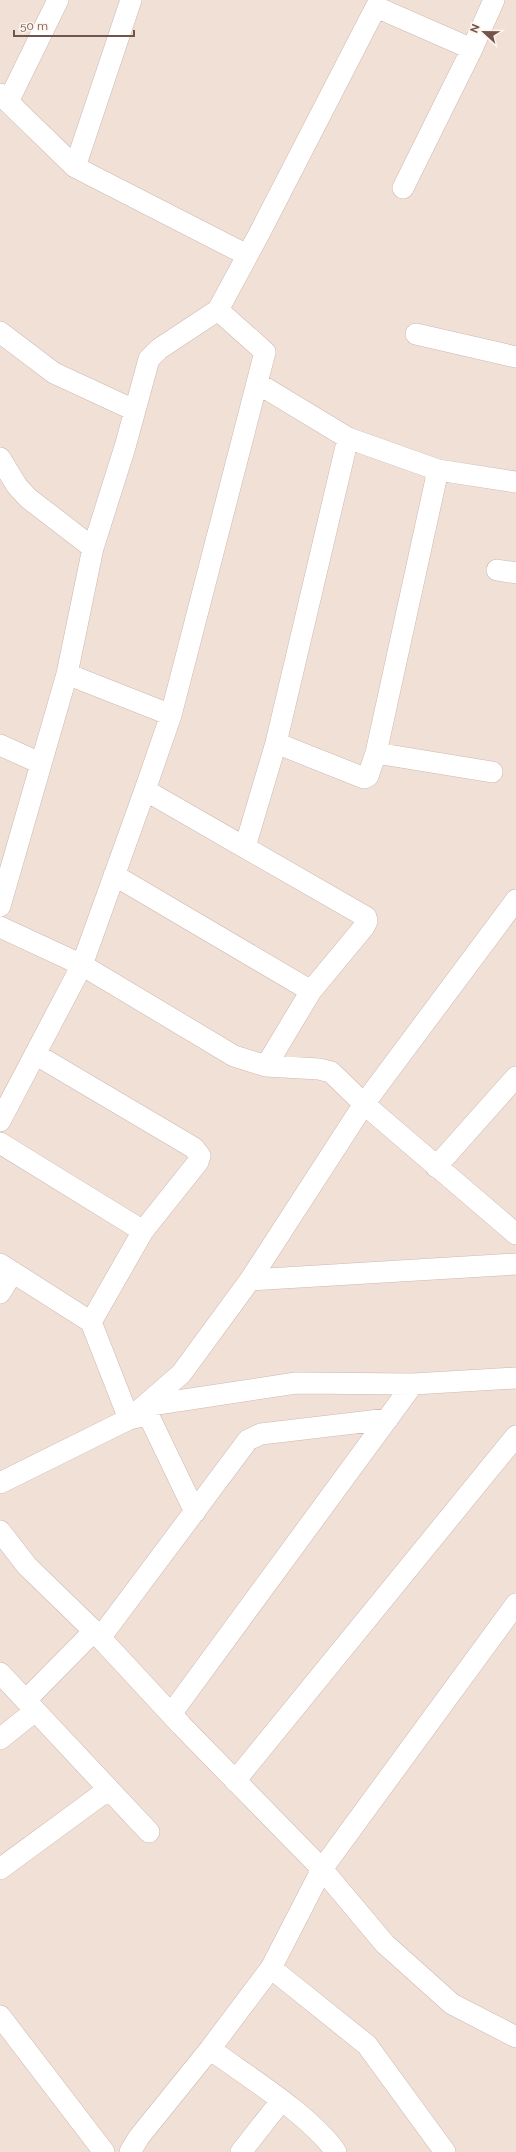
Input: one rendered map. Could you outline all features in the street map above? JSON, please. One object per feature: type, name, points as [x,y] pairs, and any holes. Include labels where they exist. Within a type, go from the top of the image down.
[{"type":"street","points":[[58,0],[4,98],[75,167],[248,255]]},
{"type":"street","points":[[75,167],[131,0]]},
{"type":"street","points":[[403,188],[472,49],[494,0]]},
{"type":"street","points":[[0,906],[6,858],[40,763],[67,674],[93,548],[125,447],[146,366],[153,354],[218,310],[248,255],[367,4],[472,49]]},
{"type":"street","points":[[0,1121],[82,965],[171,715],[265,352],[218,310]]},
{"type":"street","points":[[0,332],[54,373],[134,410]]},
{"type":"street","points":[[416,334],[516,357]]},
{"type":"street","points":[[257,383],[348,438],[438,470],[516,482]]},
{"type":"street","points":[[245,847],[276,743],[348,438]]},
{"type":"street","points":[[0,458],[28,498],[93,548]]},
{"type":"street","points":[[276,743],[367,778],[376,753],[438,470]]},
{"type":"street","points":[[67,674],[171,715]]},
{"type":"street","points":[[0,745],[40,763]]},
{"type":"street","points":[[376,753],[492,772]]},
{"type":"street","points":[[145,790],[366,917],[367,921],[364,927],[311,991],[266,1066]]},
{"type":"street","points":[[114,875],[311,991]]},
{"type":"street","points":[[143,1416],[181,1374],[250,1280],[364,1104],[516,900]]},
{"type":"street","points":[[0,927],[82,965],[226,1052],[266,1066],[319,1069],[332,1072],[364,1104],[516,1234]]},
{"type":"street","points":[[35,1054],[199,1153],[198,1162],[143,1231],[92,1322]]},
{"type":"street","points":[[436,1167],[516,1077]]},
{"type":"street","points":[[0,1144],[143,1231]]},
{"type":"street","points":[[250,1280],[516,1264]]},
{"type":"street","points":[[0,1293],[7,1268],[92,1322],[143,1416],[160,1441],[195,1512]]},
{"type":"street","points":[[0,1482],[143,1416],[296,1383],[411,1388],[516,1378]]},
{"type":"street","points":[[171,1714],[411,1388]]},
{"type":"street","points":[[0,1739],[97,1635],[195,1512],[248,1440],[261,1434],[390,1416]]},
{"type":"street","points":[[235,1781],[516,1436]]},
{"type":"street","points":[[0,1531],[27,1566],[97,1635],[235,1781],[322,1869],[385,1944],[452,2004],[516,2037]]},
{"type":"street","points":[[130,2152],[139,2137],[210,2049],[271,1968],[322,1869],[516,1604]]},
{"type":"street","points":[[0,1673],[149,1832]]},
{"type":"street","points":[[0,1869],[109,1789]]},
{"type":"street","points":[[271,1968],[367,2045],[445,2152]]},
{"type":"street","points":[[0,2016],[104,2152]]},
{"type":"street","points":[[210,2049],[281,2101],[317,2130],[336,2152]]},
{"type":"street","points":[[241,2152],[281,2101]]},
{"type":"shaded area","points":[[0,0],[516,0],[516,2152],[0,2152]]}]
